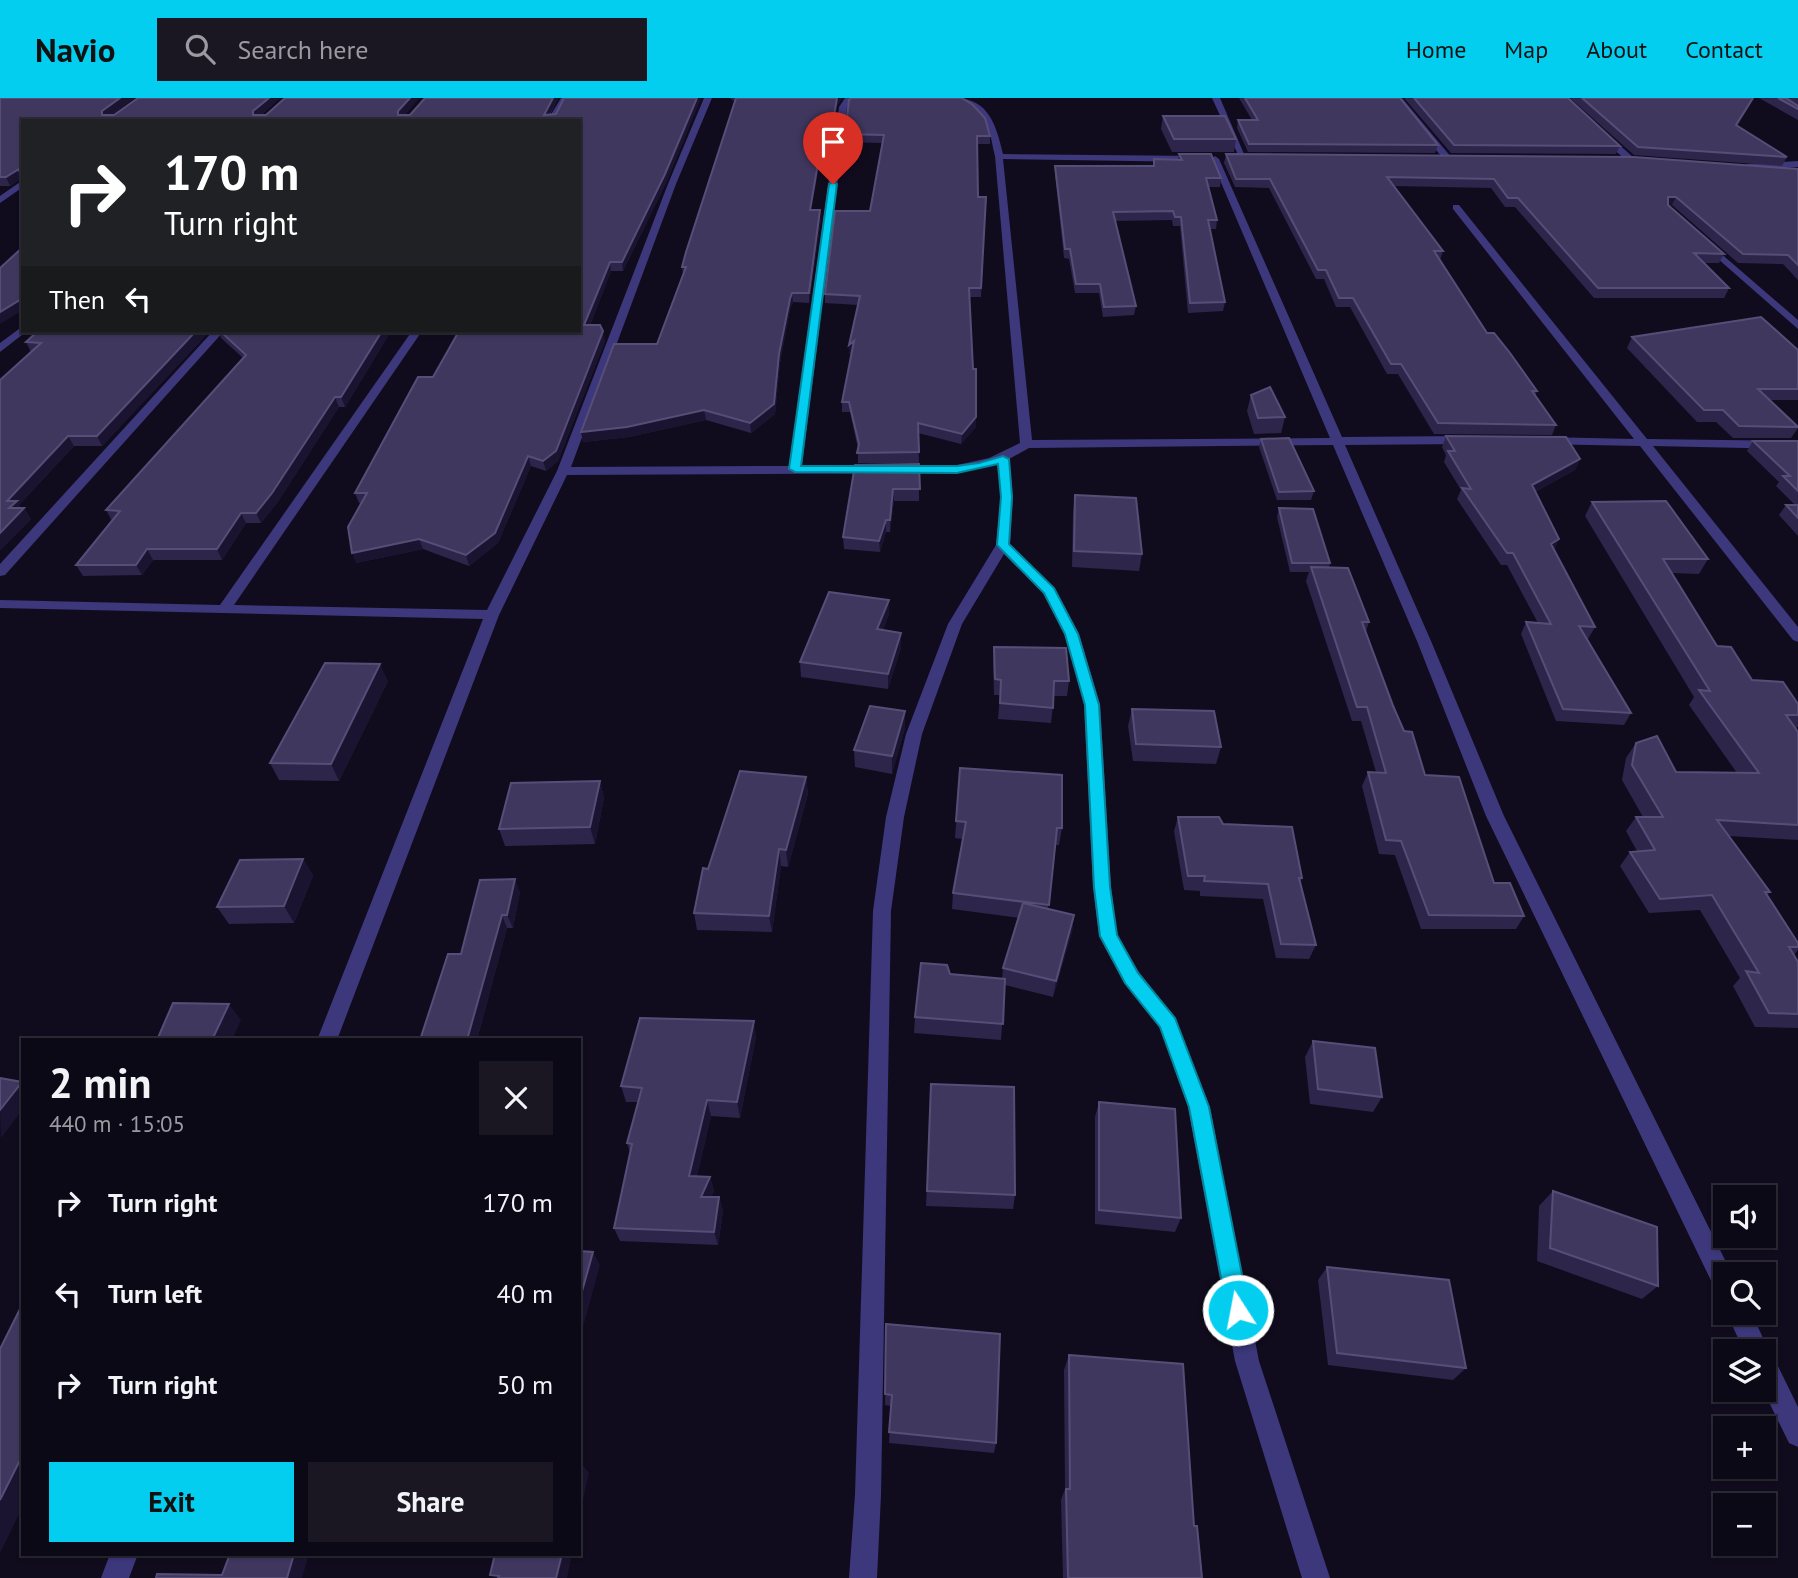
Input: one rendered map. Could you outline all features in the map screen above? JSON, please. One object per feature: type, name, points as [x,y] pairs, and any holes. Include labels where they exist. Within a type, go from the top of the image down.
[{"type":"street","points":[[552,119],[565,98]]},
{"type":"street","points":[[328,1038],[492,615],[563,471],[672,184],[708,98]]},
{"type":"street","points":[[795,469],[844,107],[849,98]]},
{"type":"street","points":[[958,98],[972,103],[992,121],[999,156],[1026,444]]},
{"type":"street","points":[[1216,98],[1229,159],[1335,439],[1424,641],[1495,816],[1714,1262]]},
{"type":"street","points":[[1398,98],[1448,159]]},
{"type":"street","points":[[1592,124],[1631,160]]},
{"type":"street","points":[[999,156],[1257,159]]},
{"type":"street","points":[[1434,159],[1461,159]]},
{"type":"street","points":[[1617,160],[1644,160]]},
{"type":"street","points":[[1748,167],[1798,164]]},
{"type":"street","points":[[1735,166],[1798,173]]},
{"type":"street","points":[[0,200],[21,184]]},
{"type":"street","points":[[1456,207],[1798,637]]},
{"type":"street","points":[[1699,237],[1798,326]]},
{"type":"street","points":[[0,349],[21,331]]},
{"type":"street","points":[[0,572],[217,333]]},
{"type":"street","points":[[225,608],[416,333]]},
{"type":"street","points":[[563,471],[957,469],[980,467],[1003,459],[1026,444],[1335,439],[1475,440]]},
{"type":"street","points":[[1531,441],[1798,445]]},
{"type":"street","points":[[863,1578],[868,1495],[881,911],[895,817],[914,734],[955,624],[1003,545],[1007,497],[1003,459]]},
{"type":"street","points":[[1003,545],[1049,591],[1072,634],[1092,705],[1102,887],[1108,936],[1132,978],[1168,1024],[1199,1107],[1247,1361],[1316,1578]]},
{"type":"street","points":[[0,604],[492,615]]},
{"type":"street","points":[[1776,1389],[1798,1434]]},
{"type":"street","points":[[115,1578],[123,1556]]},
{"type":"building","points":[[0,98],[120,98],[102,111],[102,115],[114,115],[138,98],[269,98],[253,111],[253,115],[266,115],[285,98],[410,98],[398,111],[398,115],[410,115],[425,98],[553,98],[544,115],[556,114],[564,98],[697,98],[665,174],[622,262],[610,262],[584,325],[600,325],[603,331],[556,451],[543,461],[528,456],[495,533],[466,555],[419,539],[352,553],[348,527],[367,493],[355,493],[418,377],[433,377],[458,333],[581,333],[581,119],[21,119],[21,178],[19,169],[6,177],[0,177]]},
{"type":"building","points":[[736,98],[837,98],[831,134],[823,134],[810,210],[820,210],[809,293],[792,293],[790,299],[779,354],[774,404],[750,423],[704,410],[627,427],[581,432],[614,344],[657,344],[686,267],[682,267],[686,252]]},
{"type":"building","points":[[851,98],[962,98],[985,118],[990,136],[977,136],[978,197],[986,197],[981,288],[969,288],[973,369],[976,369],[976,417],[962,434],[918,423],[919,452],[857,453],[859,444],[849,402],[842,402],[854,341],[849,345],[860,296],[825,294],[835,211],[870,211],[884,135],[845,134]]},
{"type":"building","points":[[1245,98],[1400,98],[1438,145],[1249,144],[1238,120],[1258,120]]},
{"type":"building","points":[[1414,98],[1568,98],[1620,146],[1454,145]]},
{"type":"building","points":[[1582,98],[1753,98],[1736,125],[1787,157],[1638,147]]},
{"type":"building","points":[[1778,98],[1786,98],[1798,106],[1798,109]]},
{"type":"building","points":[[1163,116],[1225,116],[1236,139],[1174,139]]},
{"type":"building","points":[[1179,154],[1211,154],[1221,178],[1206,178],[1217,220],[1208,220],[1225,302],[1190,303],[1181,217],[1175,217],[1173,211],[1113,212],[1136,306],[1104,307],[1100,284],[1076,284],[1070,249],[1065,249],[1055,166],[1154,166],[1154,159],[1182,160]]},
{"type":"building","points":[[1226,154],[1634,157],[1798,169],[1798,265],[1788,255],[1743,254],[1676,197],[1668,197],[1668,205],[1724,254],[1694,253],[1729,288],[1598,288],[1518,198],[1508,198],[1494,179],[1387,177],[1443,251],[1434,251],[1487,333],[1494,333],[1510,353],[1537,391],[1532,391],[1556,425],[1438,423],[1401,364],[1391,364],[1353,298],[1339,298],[1326,270],[1318,270],[1270,179],[1236,179]]},
{"type":"building","points":[[21,249],[21,299],[0,312],[0,268]]},
{"type":"building","points":[[1761,317],[1798,350],[1798,389],[1758,389],[1798,427],[1739,426],[1723,410],[1704,410],[1632,337]]},
{"type":"building","points":[[36,333],[194,333],[97,436],[68,436],[7,501],[17,501],[9,508],[24,508],[0,533],[0,380],[41,343],[26,342]]},
{"type":"building","points":[[222,333],[381,333],[341,397],[335,397],[272,493],[256,513],[241,513],[217,549],[147,549],[136,565],[76,565],[120,511],[106,510],[246,355]]},
{"type":"building","points":[[1270,387],[1285,417],[1258,418],[1251,395]]},
{"type":"building","points":[[1446,436],[1566,437],[1580,459],[1532,485],[1559,539],[1551,544],[1595,627],[1579,626],[1631,713],[1563,709],[1526,622],[1551,624],[1513,553],[1507,553],[1462,488],[1471,489],[1448,451],[1455,451]]},
{"type":"building","points":[[1289,438],[1314,491],[1279,492],[1261,439]]},
{"type":"building","points":[[1753,441],[1798,441],[1798,491],[1783,476],[1790,476]]},
{"type":"building","points":[[919,464],[920,489],[893,489],[890,520],[886,520],[879,541],[843,537],[855,465]]},
{"type":"building","points":[[1075,495],[1136,498],[1142,554],[1074,551]]},
{"type":"building","points":[[1666,501],[1708,559],[1663,559],[1717,646],[1731,647],[1752,680],[1783,682],[1798,704],[1798,715],[1786,715],[1798,732],[1798,825],[1717,820],[1770,892],[1765,892],[1798,943],[1798,947],[1789,947],[1798,962],[1798,1014],[1769,1013],[1746,971],[1759,973],[1712,895],[1660,899],[1630,852],[1655,850],[1636,817],[1663,817],[1632,765],[1636,743],[1657,736],[1676,772],[1759,773],[1699,690],[1710,691],[1592,502]]},
{"type":"building","points":[[1786,505],[1798,505],[1798,518]]},
{"type":"building","points":[[1279,508],[1313,509],[1330,563],[1292,563]]},
{"type":"building","points":[[1311,567],[1348,568],[1369,622],[1362,622],[1393,706],[1404,731],[1412,732],[1425,775],[1459,777],[1494,883],[1510,883],[1524,916],[1429,915],[1401,841],[1386,840],[1368,772],[1386,773],[1367,707],[1357,707]]},
{"type":"building","points":[[829,592],[889,600],[877,629],[901,633],[888,674],[800,662]]},
{"type":"building","points":[[994,647],[1066,648],[1069,681],[1054,681],[1053,708],[1000,703],[1001,680],[995,679]]},
{"type":"building","points":[[325,663],[380,664],[331,764],[270,763]]},
{"type":"building","points":[[870,706],[905,711],[892,756],[854,750]]},
{"type":"building","points":[[1132,709],[1214,711],[1221,747],[1136,744]]},
{"type":"building","points":[[960,768],[1062,775],[1062,828],[1057,828],[1049,905],[953,893],[966,822],[956,821]]},
{"type":"building","points":[[740,771],[806,777],[786,850],[779,849],[769,916],[694,913],[703,868],[708,869]]},
{"type":"building","points":[[600,781],[590,827],[499,829],[511,783]]},
{"type":"building","points":[[1178,817],[1219,817],[1223,824],[1292,827],[1302,878],[1299,878],[1316,945],[1281,944],[1268,884],[1204,881],[1205,876],[1188,876]]},
{"type":"building","points":[[303,859],[284,906],[217,907],[240,860]]},
{"type":"building","points":[[515,879],[507,915],[502,915],[468,1038],[421,1038],[448,954],[461,954],[480,880]]},
{"type":"building","points":[[1023,903],[1074,915],[1056,981],[1003,968]]},
{"type":"building","points":[[921,963],[947,965],[950,974],[1005,979],[1003,1024],[915,1017]]},
{"type":"building","points":[[173,1003],[229,1004],[213,1038],[158,1038]]},
{"type":"building","points":[[640,1018],[754,1021],[737,1102],[707,1100],[689,1176],[710,1177],[701,1197],[719,1197],[714,1232],[614,1228],[632,1144],[627,1143],[642,1088],[621,1086]]},
{"type":"building","points":[[1313,1041],[1375,1048],[1382,1097],[1318,1089]]},
{"type":"building","points":[[0,1078],[21,1082],[21,1083],[0,1110]]},
{"type":"building","points":[[931,1084],[1014,1087],[1015,1195],[927,1191]]},
{"type":"building","points":[[1099,1102],[1175,1109],[1181,1218],[1099,1210]]},
{"type":"building","points":[[1553,1191],[1657,1227],[1658,1286],[1550,1248]]},
{"type":"building","points":[[581,1251],[593,1252],[581,1295]]},
{"type":"building","points":[[1327,1267],[1449,1280],[1466,1368],[1337,1353]]},
{"type":"building","points":[[21,1307],[21,1458],[0,1500],[0,1349]]},
{"type":"building","points":[[886,1324],[1000,1334],[996,1443],[889,1432],[892,1395],[885,1394]]},
{"type":"building","points":[[1069,1355],[1183,1364],[1194,1526],[1197,1526],[1202,1578],[1068,1578],[1066,1489],[1070,1489]]},
{"type":"building","points":[[229,1556],[293,1556],[287,1578],[156,1578],[157,1574],[222,1575]]},
{"type":"building","points":[[495,1556],[562,1556],[556,1578],[498,1578],[499,1576],[490,1575]]},
{"type":"route","points":[[833,184],[795,469],[957,469],[980,467],[1003,459],[1007,497],[1003,545],[1049,591],[1072,634],[1092,705],[1102,887],[1108,936],[1132,978],[1168,1024],[1199,1107],[1238,1310]]}]
